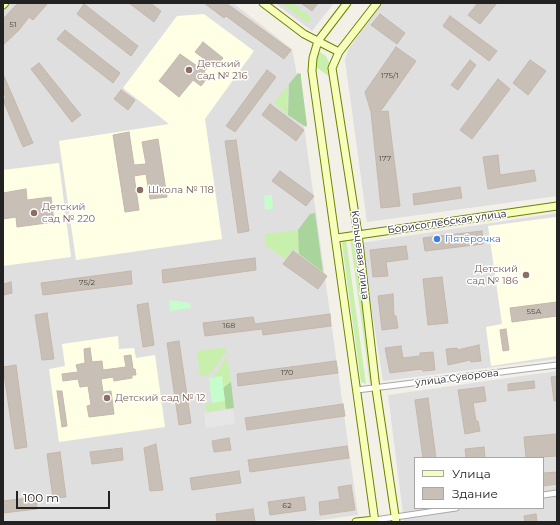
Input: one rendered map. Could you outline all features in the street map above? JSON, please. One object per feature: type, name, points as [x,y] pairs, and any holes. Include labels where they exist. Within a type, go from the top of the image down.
[{"type":"main road","points":[[263,3],[304,34],[339,52]]},
{"type":"main road","name":"Кольцевая улица","points":[[347,3],[318,41],[313,58],[312,71],[358,390],[375,521]]},
{"type":"main road","name":"Кольцевая улица","points":[[377,3],[339,52],[332,68],[358,234],[376,389],[396,519]]},
{"type":"main road","name":"Борисоглебская улица","points":[[336,238],[557,206]]},
{"type":"main road","points":[[356,522],[375,521]]},
{"type":"street","name":"улица Суворова","points":[[358,390],[376,389],[557,365]]},
{"type":"street","points":[[544,496],[557,493]]},
{"type":"street","points":[[375,521],[396,519],[451,509]]},
{"type":"shaded area","points":[[11,3],[233,3],[292,49],[358,515],[306,522],[3,522],[3,11]]},
{"type":"shaded area","points":[[275,3],[334,3],[312,31]]},
{"type":"shaded area","points":[[382,3],[557,3],[557,196],[367,222],[345,60],[348,50]]},
{"type":"shaded area","name":"Школа № 118","points":[[204,14],[254,51],[205,119],[222,239],[76,260],[59,141],[169,124],[123,88],[177,16]]},
{"type":"shaded area","name":"Детский сад № 220","points":[[59,163],[71,257],[3,266],[3,170]]},
{"type":"shaded area","points":[[557,213],[557,359],[383,381],[361,243]]},
{"type":"shaded area","name":"Детский сад № 186","points":[[556,217],[557,356],[491,366],[486,327],[502,324],[488,226]]},
{"type":"shaded area","name":"Детский сад № 12","points":[[118,336],[119,349],[134,348],[136,358],[155,355],[165,427],[59,442],[49,369],[65,366],[62,344]]},
{"type":"shaded area","points":[[557,371],[557,522],[404,522],[388,395]]},
{"type":"shaded area","points":[[233,409],[235,424],[206,428],[204,413]]},
{"type":"green space","points":[[281,3],[292,3],[312,18],[308,23]]},
{"type":"green space","points":[[320,52],[326,56],[330,65],[330,77],[316,67],[317,55]]},
{"type":"green space","points":[[298,73],[301,74],[306,127],[288,115],[289,84]]},
{"type":"green space","points":[[289,84],[287,98],[288,115],[274,103]]},
{"type":"green space","points":[[272,195],[273,209],[265,210],[264,196]]},
{"type":"green space","points":[[315,213],[323,272],[299,254],[298,230],[310,214]]},
{"type":"green space","points":[[298,230],[299,254],[293,249],[285,259],[266,246],[265,234]]},
{"type":"green space","points":[[346,238],[366,384],[361,382],[342,244],[343,239]]},
{"type":"green space","points":[[350,238],[354,241],[373,379],[370,384]]},
{"type":"green space","points":[[169,300],[190,303],[191,308],[170,311]]},
{"type":"green space","points":[[226,347],[226,352],[209,375],[200,376],[197,351]]},
{"type":"green space","points":[[227,356],[231,382],[223,388],[222,377],[213,378]]},
{"type":"green space","points":[[222,376],[225,401],[212,403],[209,378]]},
{"type":"green space","points":[[231,382],[234,408],[226,409],[223,388]]},
{"type":"green space","points":[[225,401],[226,409],[206,412],[205,404]]},
{"type":"building","points":[[18,3],[48,3],[33,20],[29,17],[19,30],[3,45],[3,19]]},
{"type":"building","points":[[129,3],[150,3],[161,11],[154,22]]},
{"type":"building","points":[[204,3],[226,3],[291,50],[284,59],[226,16],[224,18]]},
{"type":"building","points":[[301,3],[318,3],[312,11]]},
{"type":"building","points":[[478,3],[497,3],[480,24],[468,15]]},
{"type":"building","points":[[84,4],[138,46],[131,56],[77,14]]},
{"type":"building","points":[[380,14],[405,33],[397,44],[371,25]]},
{"type":"building","points":[[450,16],[497,51],[489,61],[443,26]]},
{"type":"building","points":[[65,30],[120,73],[113,83],[57,39]]},
{"type":"building","points":[[203,42],[223,58],[215,68],[210,64],[204,72],[209,76],[201,86],[193,80],[179,97],[159,81],[180,54],[197,66],[203,58],[195,52]]},
{"type":"building","points":[[396,47],[416,61],[380,112],[388,111],[400,206],[381,208],[371,112],[365,92]]},
{"type":"building","points":[[470,60],[476,65],[458,90],[451,85]]},
{"type":"building","points":[[530,60],[546,71],[528,95],[513,83]]},
{"type":"building","points":[[39,63],[81,115],[72,122],[31,69]]},
{"type":"building","points":[[267,70],[276,77],[235,132],[226,126]]},
{"type":"building","points":[[3,74],[33,143],[23,147],[3,100],[6,98],[3,90]]},
{"type":"building","points":[[498,79],[510,89],[472,139],[460,130]]},
{"type":"building","points":[[121,90],[135,100],[128,110],[114,99]]},
{"type":"building","points":[[270,104],[304,130],[296,141],[262,115]]},
{"type":"building","points":[[129,132],[134,165],[146,164],[142,142],[158,139],[167,197],[150,199],[146,174],[134,176],[139,210],[125,212],[113,135]]},
{"type":"building","points":[[236,140],[249,231],[238,233],[225,141]]},
{"type":"building","points":[[498,155],[500,175],[534,170],[536,181],[488,189],[483,157]]},
{"type":"building","points":[[280,171],[314,196],[306,206],[272,181]]},
{"type":"building","points":[[460,187],[462,198],[414,205],[413,194]]},
{"type":"building","points":[[26,189],[27,200],[51,197],[54,222],[17,227],[16,217],[3,219],[3,193]]},
{"type":"building","points":[[482,231],[483,244],[425,251],[423,238]]},
{"type":"building","points":[[406,246],[408,259],[386,262],[388,276],[373,277],[370,250]]},
{"type":"building","points":[[293,251],[327,276],[318,289],[283,264]]},
{"type":"building","points":[[255,258],[256,270],[163,283],[162,270]]},
{"type":"building","points":[[131,271],[132,284],[43,295],[41,283]]},
{"type":"building","points":[[442,277],[448,323],[428,325],[423,279]]},
{"type":"building","points":[[11,282],[12,293],[3,295],[3,284]]},
{"type":"building","points":[[393,294],[394,316],[396,316],[398,328],[382,330],[378,296]]},
{"type":"building","points":[[557,302],[557,316],[512,322],[510,308]]},
{"type":"building","points":[[148,303],[154,345],[143,347],[137,305]]},
{"type":"building","points":[[47,313],[54,359],[42,360],[35,315]]},
{"type":"building","points":[[330,314],[331,326],[263,335],[262,329],[205,336],[203,323],[253,317],[255,324]]},
{"type":"building","points":[[506,329],[509,350],[503,351],[500,330]]},
{"type":"building","points":[[179,341],[191,423],[179,425],[167,343]]},
{"type":"building","points":[[479,345],[481,361],[471,362],[470,360],[448,365],[446,349],[457,348],[457,350]]},
{"type":"building","points":[[401,346],[403,358],[420,356],[420,353],[433,352],[435,370],[423,371],[422,369],[390,373],[385,348]]},
{"type":"building","points":[[90,348],[92,362],[102,361],[103,370],[126,367],[124,356],[131,355],[133,369],[135,369],[136,375],[132,375],[132,378],[114,381],[113,377],[101,379],[103,392],[111,391],[114,414],[89,417],[87,406],[91,405],[88,386],[80,387],[78,379],[63,381],[62,374],[78,372],[76,365],[85,363],[84,349]]},
{"type":"building","points":[[336,361],[338,373],[238,386],[237,374]]},
{"type":"building","points":[[16,365],[27,447],[15,449],[3,367]]},
{"type":"building","points":[[557,376],[557,401],[554,401],[551,377]]},
{"type":"building","points":[[534,381],[535,388],[508,391],[508,384]]},
{"type":"building","points":[[484,387],[486,401],[473,403],[476,421],[478,421],[480,431],[465,434],[458,390]]},
{"type":"building","points":[[57,391],[62,391],[67,426],[62,427]]},
{"type":"building","points":[[428,398],[436,457],[423,457],[415,400]]},
{"type":"building","points":[[343,404],[345,416],[247,430],[245,418]]},
{"type":"building","points":[[557,434],[557,456],[526,457],[524,437]]},
{"type":"building","points":[[229,438],[231,450],[214,452],[212,441]]},
{"type":"building","points":[[156,444],[163,490],[150,491],[144,448]]},
{"type":"building","points":[[347,446],[349,458],[250,472],[248,460]]},
{"type":"building","points":[[484,447],[485,457],[466,457],[465,449]]},
{"type":"building","points":[[122,448],[123,460],[92,464],[90,452]]},
{"type":"building","points":[[60,452],[66,497],[53,498],[47,454]]},
{"type":"building","points":[[239,471],[241,483],[192,490],[190,478]]},
{"type":"building","points":[[557,472],[557,484],[544,486],[544,473]]},
{"type":"building","points":[[351,485],[355,510],[320,515],[319,502],[340,499],[338,487]]},
{"type":"building","points":[[36,497],[37,509],[3,513],[3,501]]},
{"type":"building","points":[[304,497],[306,510],[270,515],[268,502]]},
{"type":"building","points":[[253,509],[255,522],[217,522],[216,514]]},
{"type":"building","points":[[536,514],[537,522],[525,522],[524,516]]},
{"type":"place","name":"Детский сад № 216","points":[[189,70]]},
{"type":"place","name":"Школа № 118","points":[[140,190]]},
{"type":"place","name":"Детский сад № 220","points":[[34,213]]},
{"type":"place","name":"Пятёрочка","points":[[437,239]]},
{"type":"place","name":"Детский сад № 186","points":[[526,275]]},
{"type":"place","name":"Детский сад № 12","points":[[107,398]]}]
